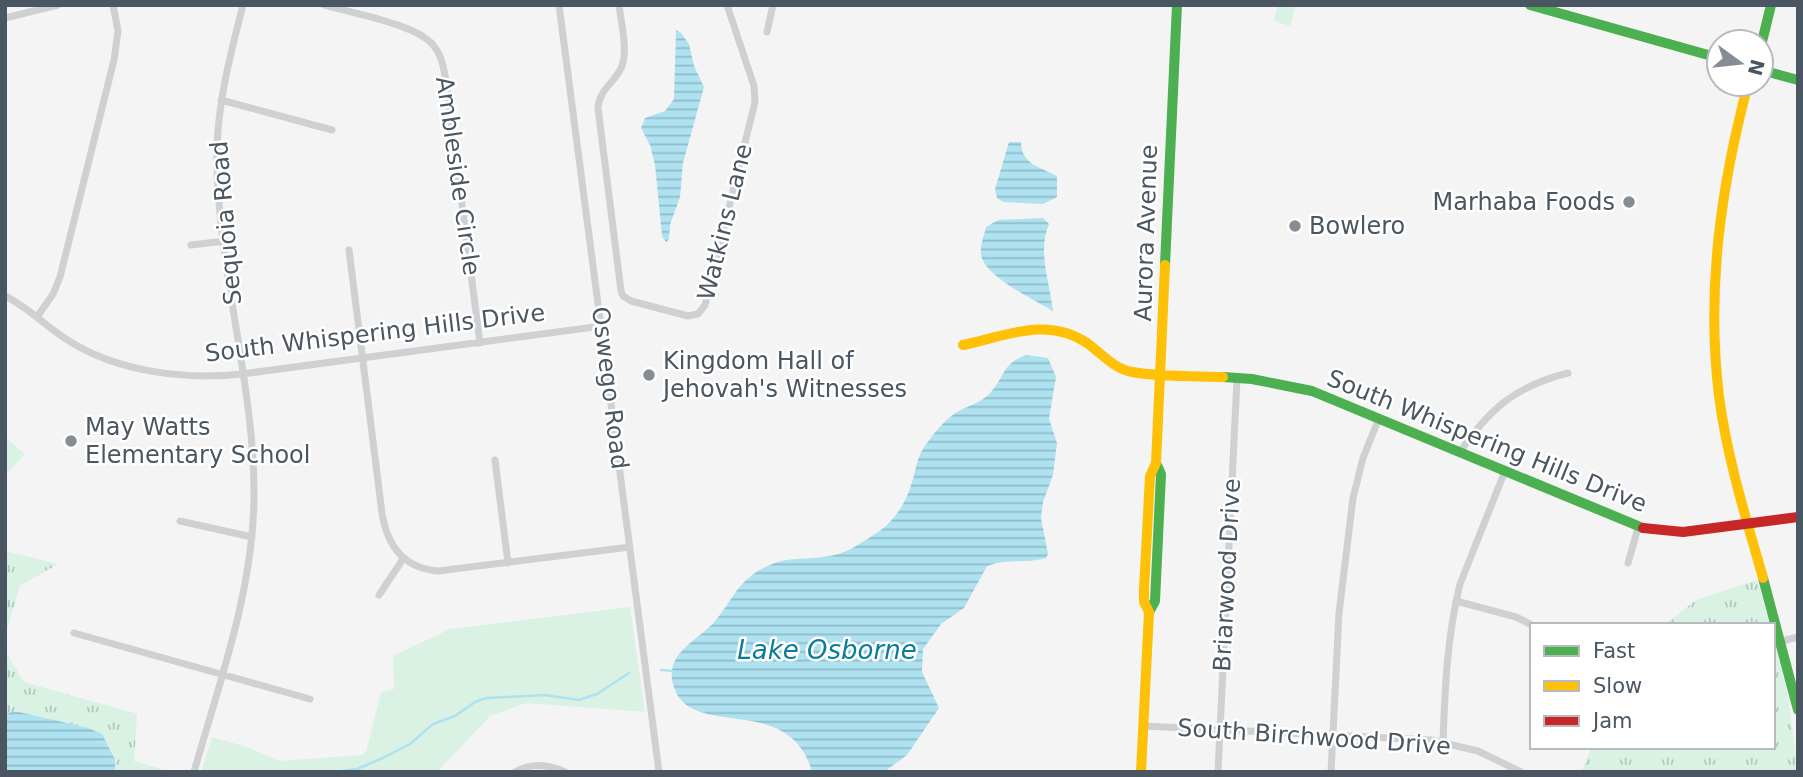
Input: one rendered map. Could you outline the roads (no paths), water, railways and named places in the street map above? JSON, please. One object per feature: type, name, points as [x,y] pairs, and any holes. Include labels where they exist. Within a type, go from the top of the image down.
[{"type":"street","points":[[5,18],[58,5]]},
{"type":"street","points":[[37,317],[53,294],[60,277],[114,60],[118,32],[114,5]]},
{"type":"street","name":"Sequoia Road","points":[[194,772],[242,596],[252,537],[252,460],[218,179],[217,147],[221,100],[243,5]]},
{"type":"street","name":"Ambleside Circle","points":[[324,5],[413,31],[427,39],[438,51],[446,82],[480,343]]},
{"type":"street","name":"Oswego Road","points":[[559,5],[659,772]]},
{"type":"street","name":"Watkins Lane","points":[[619,5],[624,60],[619,72],[601,94],[598,108],[621,291],[631,302],[688,316],[698,314],[705,305],[755,102],[754,86],[727,5]]},
{"type":"street","points":[[766,32],[773,5]]},
{"type":"street","name":"Aurora Avenue","points":[[1141,772],[1149,612],[1155,601],[1156,589],[1161,474],[1156,463],[1177,5]]},
{"type":"street","points":[[1530,5],[1705,54]]},
{"type":"street","points":[[1765,28],[1771,5]]},
{"type":"street","points":[[1775,74],[1798,80]]},
{"type":"street","points":[[1744,98],[1732,142],[1721,201],[1715,266],[1716,362],[1723,422],[1798,710]]},
{"type":"street","points":[[221,100],[332,130]]},
{"type":"street","points":[[191,245],[225,241]]},
{"type":"street","points":[[349,250],[385,531],[389,541],[404,559],[420,568],[438,571],[630,547]]},
{"type":"street","name":"South Whispering Hills Drive","points":[[5,296],[76,345],[110,360],[183,375],[242,374],[602,326]]},
{"type":"street","name":"South Whispering Hills Drive","points":[[963,345],[981,342],[1014,330],[1050,328],[1077,337],[1122,369],[1161,375],[1276,383],[1312,391],[1638,528],[1683,532],[1798,517]]},
{"type":"street","points":[[1460,452],[1481,423],[1503,402],[1536,383],[1568,373]]},
{"type":"street","name":"Briarwood Drive","points":[[1218,772],[1237,379]]},
{"type":"street","points":[[1331,772],[1339,613],[1353,498],[1363,458],[1379,418]]},
{"type":"street","points":[[495,460],[508,563]]},
{"type":"street","points":[[1443,742],[1448,641],[1456,601],[1505,471]]},
{"type":"street","points":[[180,521],[252,537]]},
{"type":"street","points":[[1629,564],[1638,528]]},
{"type":"street","points":[[379,595],[404,559]]},
{"type":"street","points":[[1456,601],[1516,617],[1530,624]]},
{"type":"street","points":[[74,633],[310,699]]},
{"type":"street","points":[[1782,641],[1798,637]]},
{"type":"street","name":"South Birchwood Drive","points":[[1144,726],[1443,742],[1478,751],[1521,772]]},
{"type":"street","points":[[515,772],[540,765],[565,772]]},
{"type":"water","points":[[676,30],[689,44],[694,66],[704,87],[683,163],[680,197],[666,242],[662,236],[655,165],[650,145],[641,128],[645,118],[665,111],[674,99]]},
{"type":"water","points":[[1009,142],[1021,142],[1028,160],[1057,176],[1057,197],[1043,204],[1003,202],[997,198],[995,189]]},
{"type":"water","points":[[1043,218],[1049,224],[1044,256],[1053,311],[1000,279],[984,262],[981,254],[986,227],[998,220]]},
{"type":"water","name":"Lake Osborne","points":[[1026,355],[1048,358],[1056,377],[1049,419],[1057,443],[1053,475],[1043,502],[1041,518],[1048,554],[1046,558],[1039,560],[1002,562],[987,566],[964,608],[941,624],[923,649],[922,672],[939,708],[907,755],[884,772],[812,772],[800,747],[784,732],[763,724],[700,712],[684,703],[674,687],[673,665],[684,648],[716,620],[745,581],[778,562],[843,553],[882,529],[904,503],[919,456],[935,433],[954,414],[988,395],[1009,366]]},
{"type":"water","points":[[12,712],[88,728],[102,734],[115,760],[115,772],[5,772],[5,714]]},
{"type":"waterway","points":[[661,670],[673,671]]},
{"type":"waterway","points":[[333,772],[357,769],[383,758],[410,744],[433,724],[455,716],[486,698],[545,695],[579,700],[597,694],[629,673]]},
{"type":"place","name":"Marhaba Foods","points":[[1629,202]]},
{"type":"place","name":"Bowlero","points":[[1295,226]]},
{"type":"place","name":"Kingdom Hall of Jehovah's Witnesses","points":[[649,375]]},
{"type":"place","name":"May Watts Elementary School","points":[[71,441]]}]
